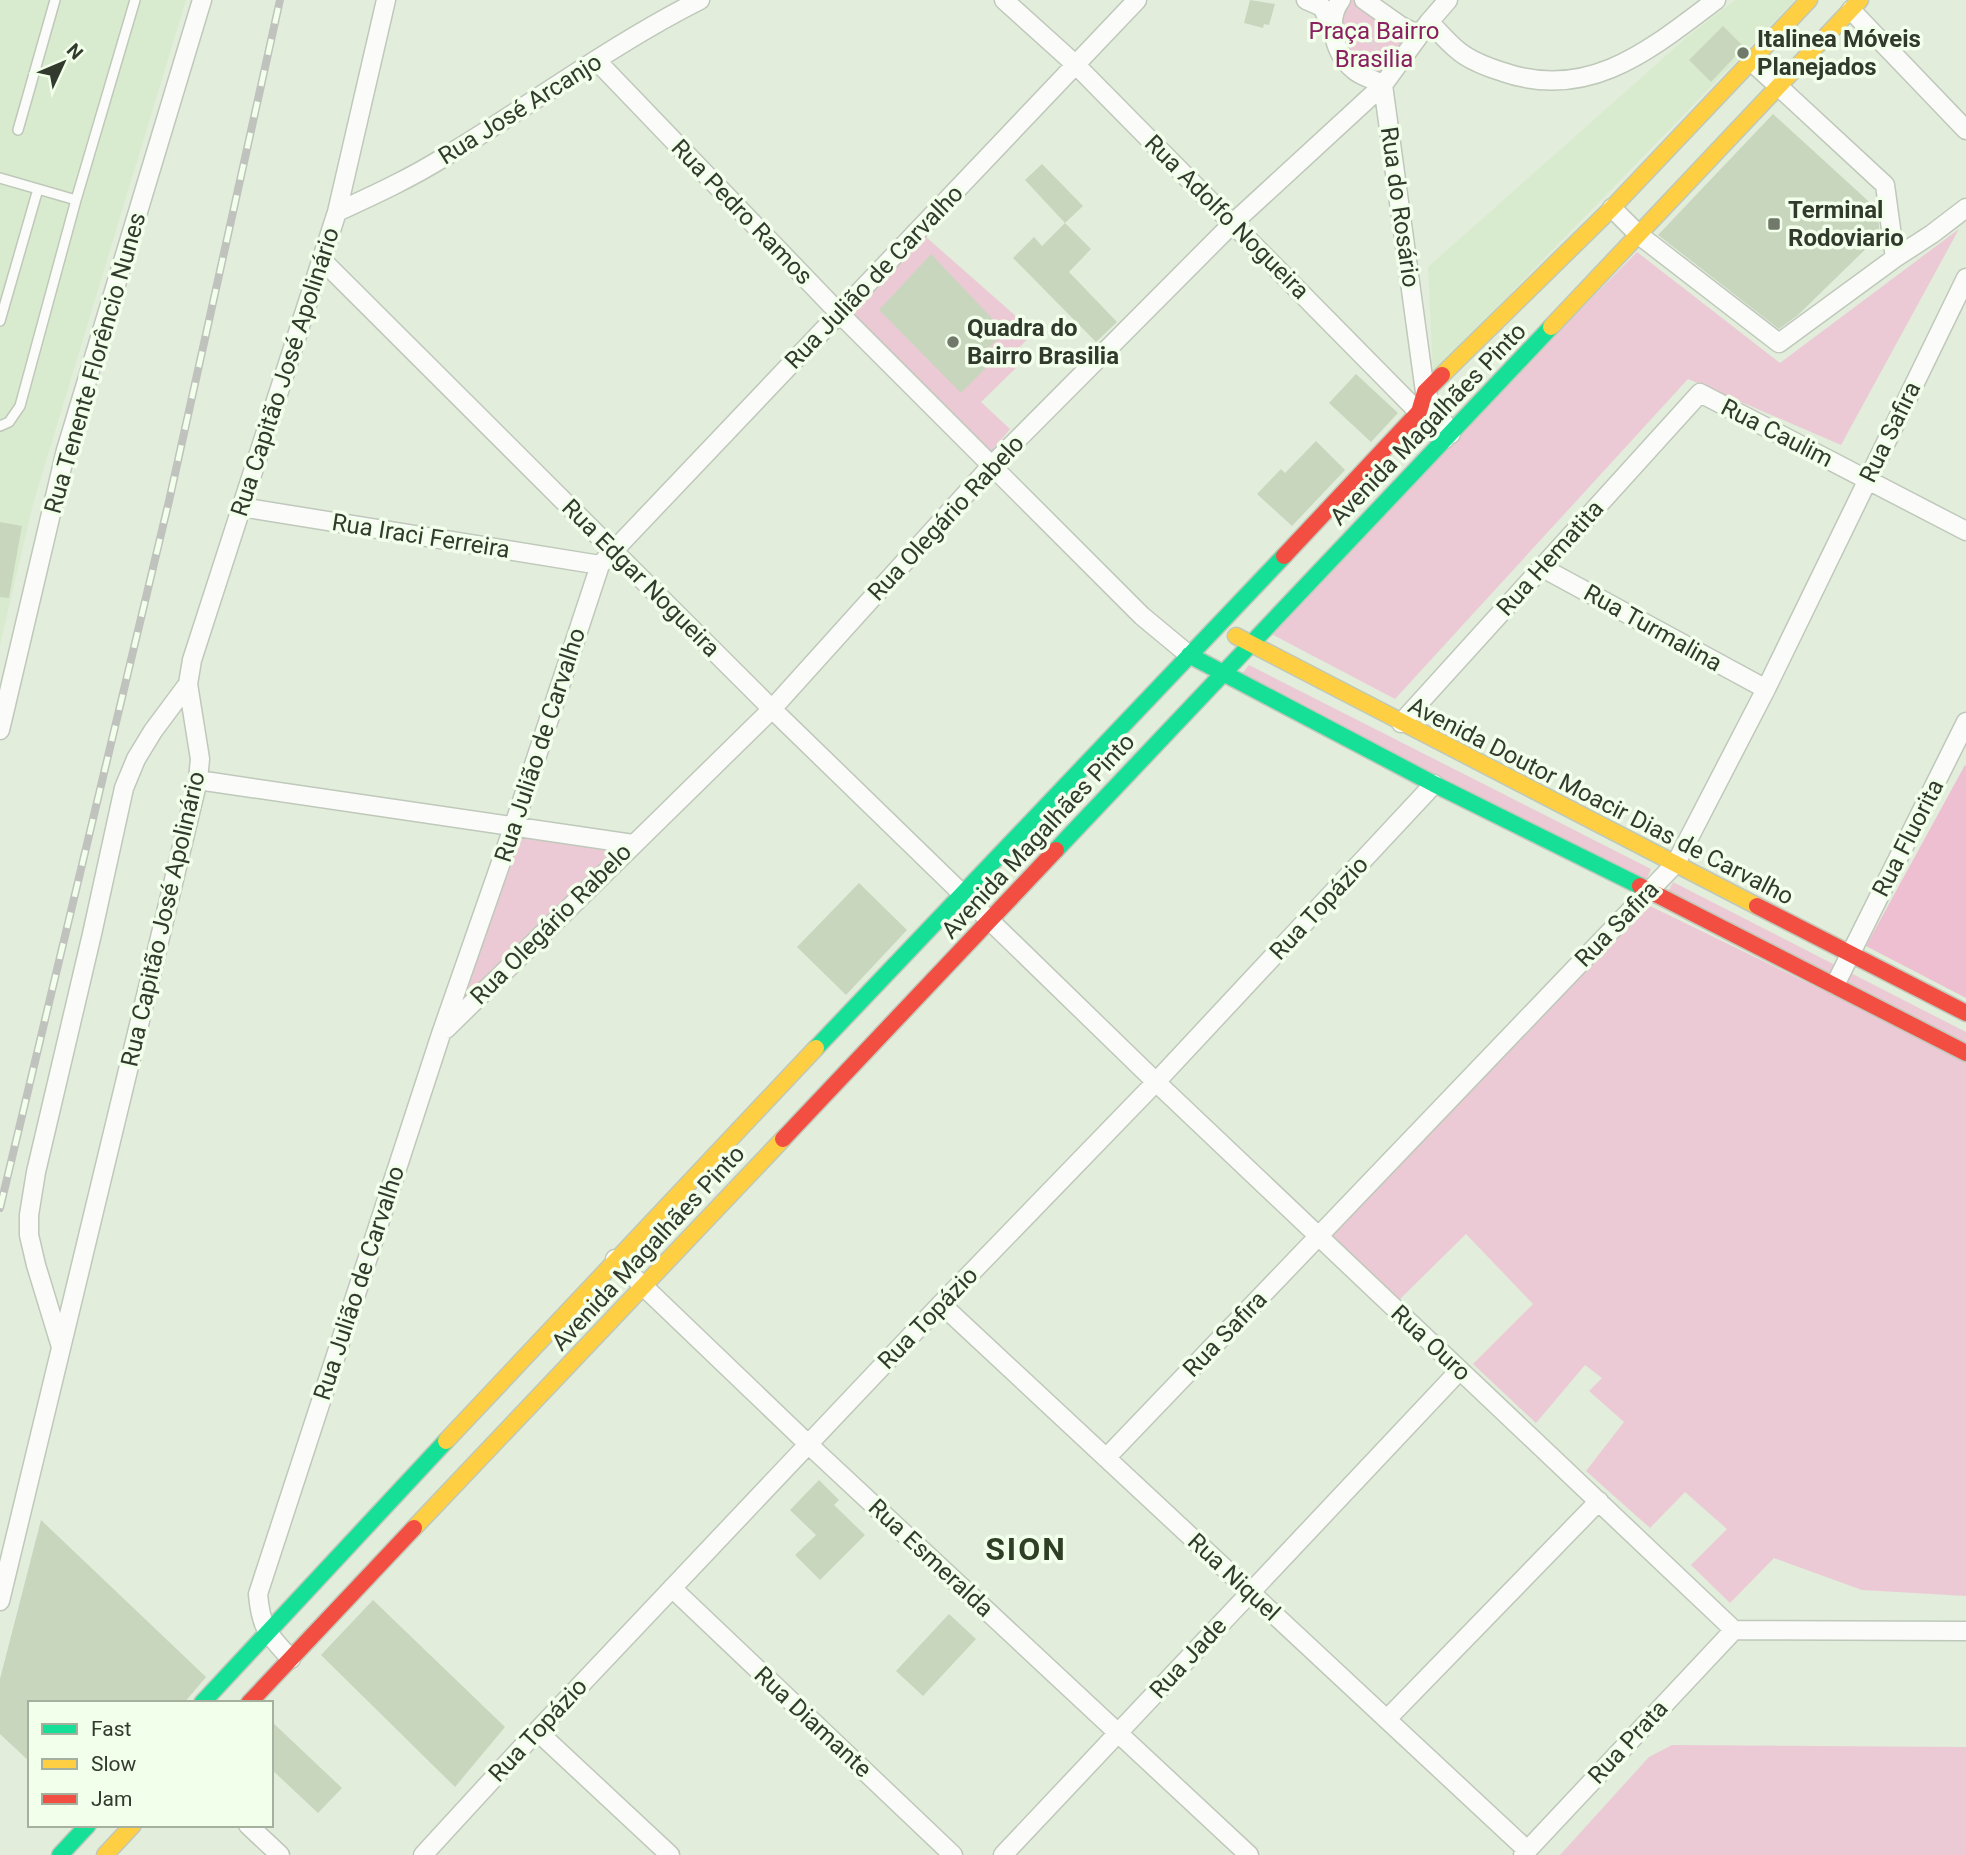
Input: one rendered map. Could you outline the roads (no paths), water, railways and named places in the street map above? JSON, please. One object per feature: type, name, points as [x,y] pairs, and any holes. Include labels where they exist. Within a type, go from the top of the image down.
[{"type":"main road","name":"Avenida Magalhães Pinto","points":[[251,1701],[991,919],[1068,811],[1189,655],[1419,412],[1425,392],[1612,208],[1809,0]]},
{"type":"main road","name":"Avenida Magalhães Pinto","points":[[204,1701],[615,1259],[964,893],[1068,811],[1223,674],[1780,86],[1853,3]]},
{"type":"main road","name":"Avenida Doutor Moacir Dias de Carvalho","points":[[1218,624],[1250,645],[1966,1013]]},
{"type":"main road","points":[[1189,655],[1434,784],[1649,890],[1966,1053]]},
{"type":"main road","points":[[60,1855],[86,1827]]},
{"type":"main road","points":[[105,1855],[131,1827]]},
{"type":"street","name":"Rua Tenente Florêncio Nunes","points":[[0,730],[66,450],[202,0]]},
{"type":"street","name":"Rua Capitão José Apolinário","points":[[0,1601],[198,780],[200,759],[188,684],[191,660],[337,212],[387,0]]},
{"type":"street","name":"Rua José Arcanjo","points":[[337,212],[408,178],[446,156],[596,60],[700,0]]},
{"type":"street","name":"Rua Adolfo Nogueira","points":[[1003,0],[1076,65],[1419,412],[1448,437]]},
{"type":"street","name":"Rua Julião de Carvalho","points":[[291,1659],[267,1633],[258,1594],[441,1034],[600,565],[1137,0]]},
{"type":"street","points":[[1306,0],[1322,7],[1340,32]]},
{"type":"street","points":[[1341,0],[1335,8],[1340,32],[1339,53],[1355,71],[1383,85]]},
{"type":"street","points":[[1364,0],[1419,35],[1429,22],[1462,55],[1491,68],[1526,80],[1565,82],[1607,71],[1664,39],[1716,0]]},
{"type":"street","name":"Rua Olegário Rabelo","points":[[441,1034],[772,709],[991,466],[1233,223],[1383,85],[1448,0]]},
{"type":"street","points":[[1853,3],[1966,130]]},
{"type":"street","name":"Rua Pedro Ramos","points":[[596,60],[839,313],[991,466],[1142,616],[1189,655]]},
{"type":"street","points":[[1751,61],[1885,186],[1895,258]]},
{"type":"street","name":"Rua do Rosário","points":[[1383,85],[1425,392],[1448,437]]},
{"type":"street","points":[[1612,208],[1639,235],[1779,343],[1966,208]]},
{"type":"street","name":"Rua Edgar Nogueira","points":[[322,260],[772,709],[964,893]]},
{"type":"street","name":"Rua Safira","points":[[1106,1458],[1676,863],[1766,690],[1966,278]]},
{"type":"street","name":"Rua Caulim","points":[[1700,393],[1966,531]]},
{"type":"street","name":"Rua Hematita","points":[[1401,723],[1700,393]]},
{"type":"street","name":"Rua Iraci Ferreira","points":[[241,507],[600,565]]},
{"type":"street","name":"Rua Turmalina","points":[[1541,567],[1766,690]]},
{"type":"street","points":[[61,1347],[29,1235],[29,1215],[36,1172],[124,788],[136,759],[153,731],[188,684]]},
{"type":"street","name":"Rua Fluorita","points":[[1835,985],[1962,741],[1966,722]]},
{"type":"street","points":[[198,780],[633,844]]},
{"type":"street","name":"Rua Topázio","points":[[423,1855],[808,1444],[1156,1082],[1434,784]]},
{"type":"street","name":"Rua Ouro","points":[[964,893],[1156,1082],[1734,1630]]},
{"type":"street","name":"Rua Esmeralda","points":[[615,1259],[808,1444],[1249,1855]]},
{"type":"street","name":"Rua Niquel","points":[[941,1304],[1387,1719],[1525,1853]]},
{"type":"street","name":"Rua Jade","points":[[1003,1855],[1460,1370]]},
{"type":"street","points":[[1387,1719],[1598,1501]]},
{"type":"street","name":"Rua Diamante","points":[[672,1588],[953,1855]]},
{"type":"street","points":[[1734,1630],[1966,1632]]},
{"type":"street","name":"Rua Prata","points":[[1525,1853],[1734,1630]]},
{"type":"street","points":[[537,1731],[670,1855]]},
{"type":"street","points":[[250,1827],[280,1855]]},
{"type":"lane","points":[[18,130],[55,0]]},
{"type":"lane","points":[[0,425],[9,422],[20,406],[76,200],[135,0]]},
{"type":"lane","points":[[0,178],[76,200]]},
{"type":"lane","points":[[0,321],[38,189]]},
{"type":"railway","points":[[0,1208],[169,501],[280,0]]},
{"type":"place","name":"Italinea Móveis Planejados","points":[[1743,53]]},
{"type":"place","name":"Terminal Rodoviario","points":[[1774,224]]},
{"type":"place","name":"Quadra do Bairro Brasilia","points":[[953,342]]},
{"type":"district","name":"SION","points":[[1026,1549]]},
{"type":"park label","name":"Praça Bairro Brasilia","points":[[1374,45]]}]
